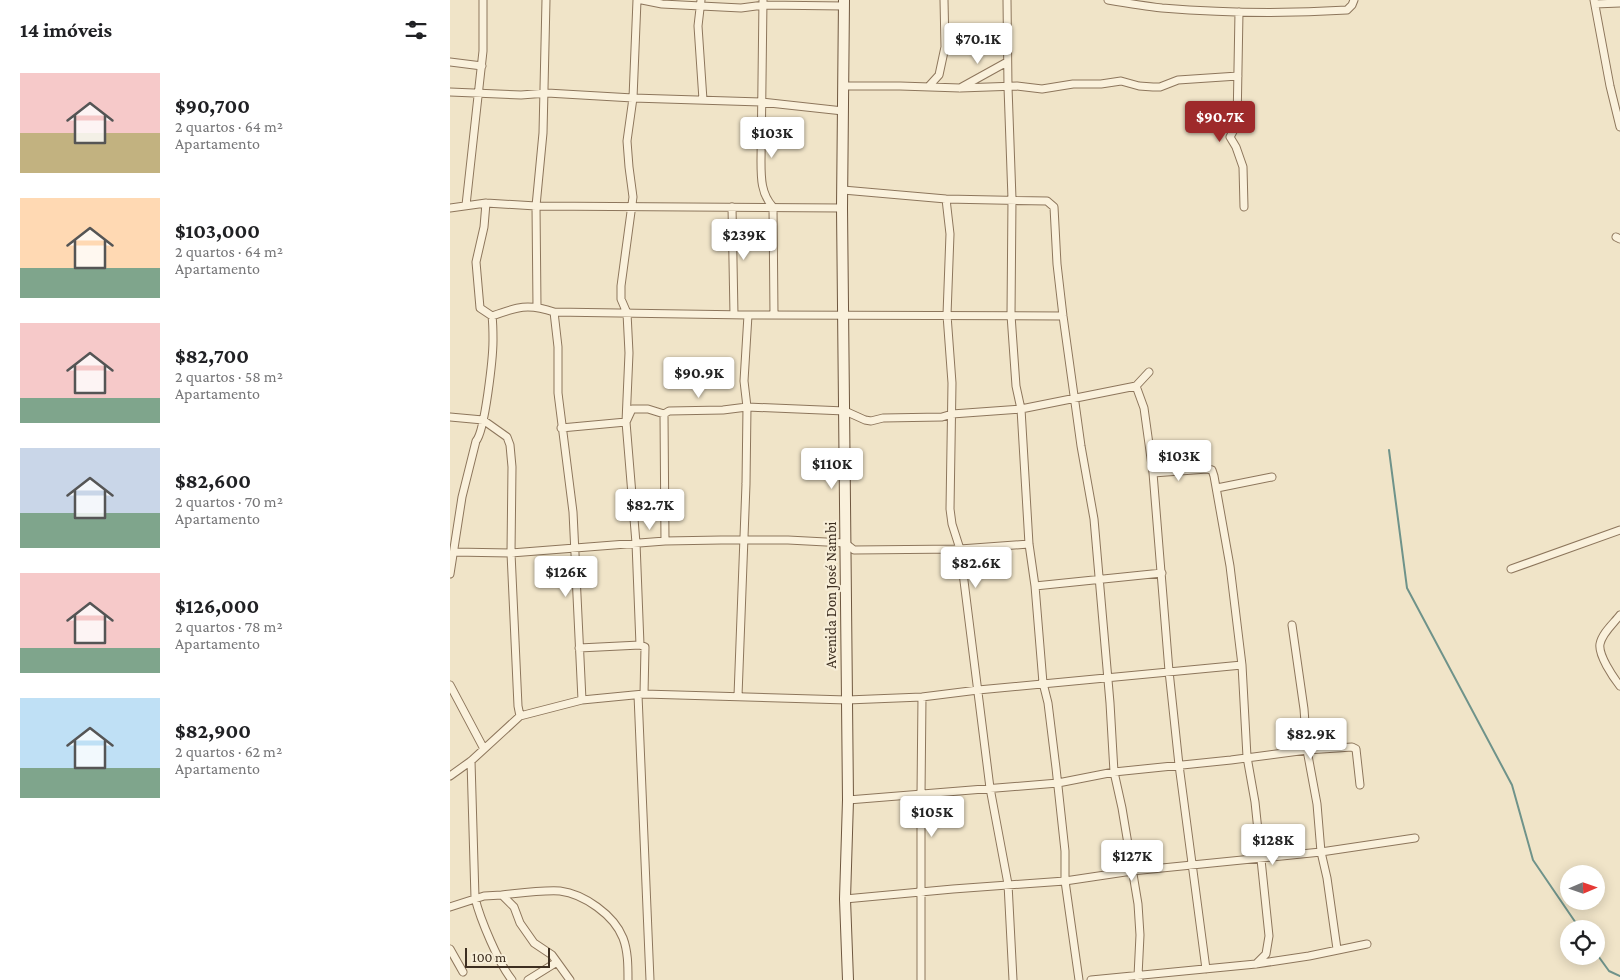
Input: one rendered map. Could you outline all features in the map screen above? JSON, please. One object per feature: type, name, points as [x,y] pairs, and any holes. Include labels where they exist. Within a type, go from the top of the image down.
[{"type":"street","points":[[466,206],[482,66],[484,0]]},
{"type":"street","points":[[537,306],[536,206],[543,133],[546,0]]},
{"type":"street","points":[[638,0],[633,98],[627,141],[633,197],[621,286],[621,299],[627,313],[629,353],[626,422],[636,543],[640,645]]},
{"type":"street","points":[[642,0],[662,4],[701,3],[740,8],[764,2],[844,3]]},
{"type":"street","points":[[929,86],[939,75],[945,47],[944,0]]},
{"type":"street","points":[[1007,0],[1007,62],[1012,199],[1011,315],[1016,386],[1021,409],[1029,544],[1044,683],[1058,783],[1065,851],[1065,881],[1079,980]]},
{"type":"street","points":[[1108,0],[1143,2],[1160,8],[1290,13],[1347,10],[1354,0]]},
{"type":"street","points":[[764,2],[761,102],[762,182],[764,194],[773,207],[774,315]]},
{"type":"street","points":[[1620,3],[1595,2],[1610,86],[1620,127]]},
{"type":"street","points":[[701,3],[698,26],[703,100]]},
{"type":"street","name":"Avenida Don José Nambi","points":[[844,3],[842,208],[848,800],[845,899],[848,980]]},
{"type":"street","points":[[1239,12],[1237,124],[1230,137],[1236,147],[1243,167],[1244,207]]},
{"type":"street","points":[[450,62],[482,66]]},
{"type":"street","points":[[960,88],[1007,62]]},
{"type":"street","points":[[939,75],[945,87]]},
{"type":"street","points":[[844,86],[960,88],[1017,86],[1042,89],[1073,84],[1101,84],[1121,81],[1139,86],[1160,87],[1178,80],[1238,76]]},
{"type":"street","points":[[450,92],[761,102],[843,111]]},
{"type":"street","points":[[843,190],[946,199],[1047,201],[1054,207],[1057,264],[1063,316],[1081,446],[1094,520],[1114,772],[1138,904],[1140,934],[1138,978]]},
{"type":"street","points":[[633,197],[643,207]]},
{"type":"street","points":[[946,199],[950,234],[947,315],[952,383],[950,509],[954,532],[960,549],[990,788],[1008,884],[1013,980]]},
{"type":"street","points":[[486,203],[484,227],[476,262],[480,308],[492,316]]},
{"type":"street","points":[[450,208],[486,203],[536,206],[842,208]]},
{"type":"street","points":[[732,207],[734,315]]},
{"type":"street","points":[[492,316],[515,308],[537,306],[554,312],[734,315],[1063,316]]},
{"type":"street","points":[[554,312],[558,347],[558,393],[561,428],[573,512],[582,700]]},
{"type":"street","points":[[738,696],[747,407],[744,382],[748,315]]},
{"type":"street","points":[[450,574],[462,497],[476,441],[480,437],[483,420],[493,342],[492,316]]},
{"type":"street","points":[[626,422],[632,409],[648,409],[664,414],[669,411],[724,410],[747,407],[845,411],[871,421],[882,418],[942,417],[952,414],[1021,409],[1136,386],[1148,372]]},
{"type":"street","points":[[1136,386],[1144,408],[1153,473],[1169,671],[1179,765],[1206,969]]},
{"type":"street","points":[[664,414],[665,541]]},
{"type":"street","points":[[450,417],[483,420],[506,437],[510,445],[512,467],[511,553],[520,716]]},
{"type":"street","points":[[561,428],[626,422]]},
{"type":"street","points":[[1153,473],[1212,470],[1216,488],[1230,566],[1242,664],[1247,757],[1251,775],[1261,859],[1269,944],[1266,954],[1256,964]]},
{"type":"street","points":[[1216,488],[1272,477]]},
{"type":"street","points":[[1511,569],[1620,530]]},
{"type":"street","points":[[454,552],[511,553],[665,541],[788,540],[845,543],[854,550],[960,549],[1029,544]]},
{"type":"street","points":[[1035,586],[1162,572]]},
{"type":"street","points":[[1620,615],[1603,637],[1600,644],[1603,658],[1620,686]]},
{"type":"street","points":[[1292,625],[1304,710],[1307,750],[1317,804],[1321,852],[1327,878],[1337,949]]},
{"type":"street","points":[[579,648],[640,645],[645,647],[641,694],[650,980]]},
{"type":"street","points":[[450,776],[484,750],[520,716],[582,700],[641,694],[847,700],[922,697],[1242,664]]},
{"type":"street","points":[[450,685],[484,750]]},
{"type":"street","points":[[921,980],[922,697]]},
{"type":"street","points":[[848,800],[1058,783],[1114,772],[1307,750],[1352,747],[1356,749],[1360,786]]},
{"type":"street","points":[[471,761],[475,898],[478,913],[505,970],[512,980]]},
{"type":"street","points":[[845,899],[1008,884],[1065,881],[1193,864],[1321,852],[1415,838]]},
{"type":"street","points":[[450,906],[475,898],[559,891],[582,897],[598,907],[617,927],[623,938],[627,956],[628,980]]},
{"type":"street","points":[[502,895],[514,907],[520,923],[534,943],[552,955],[570,980]]},
{"type":"street","points":[[1091,980],[1138,978],[1256,964],[1309,956],[1367,944]]},
{"type":"street","points":[[450,949],[463,972]]},
{"type":"street","points":[[528,980],[557,962]]},
{"type":"waterway","points":[[1389,450],[1407,588],[1512,785],[1533,860],[1574,920]]},
{"type":"waterway","points":[[1605,965],[1609,971],[1620,976]]}]
